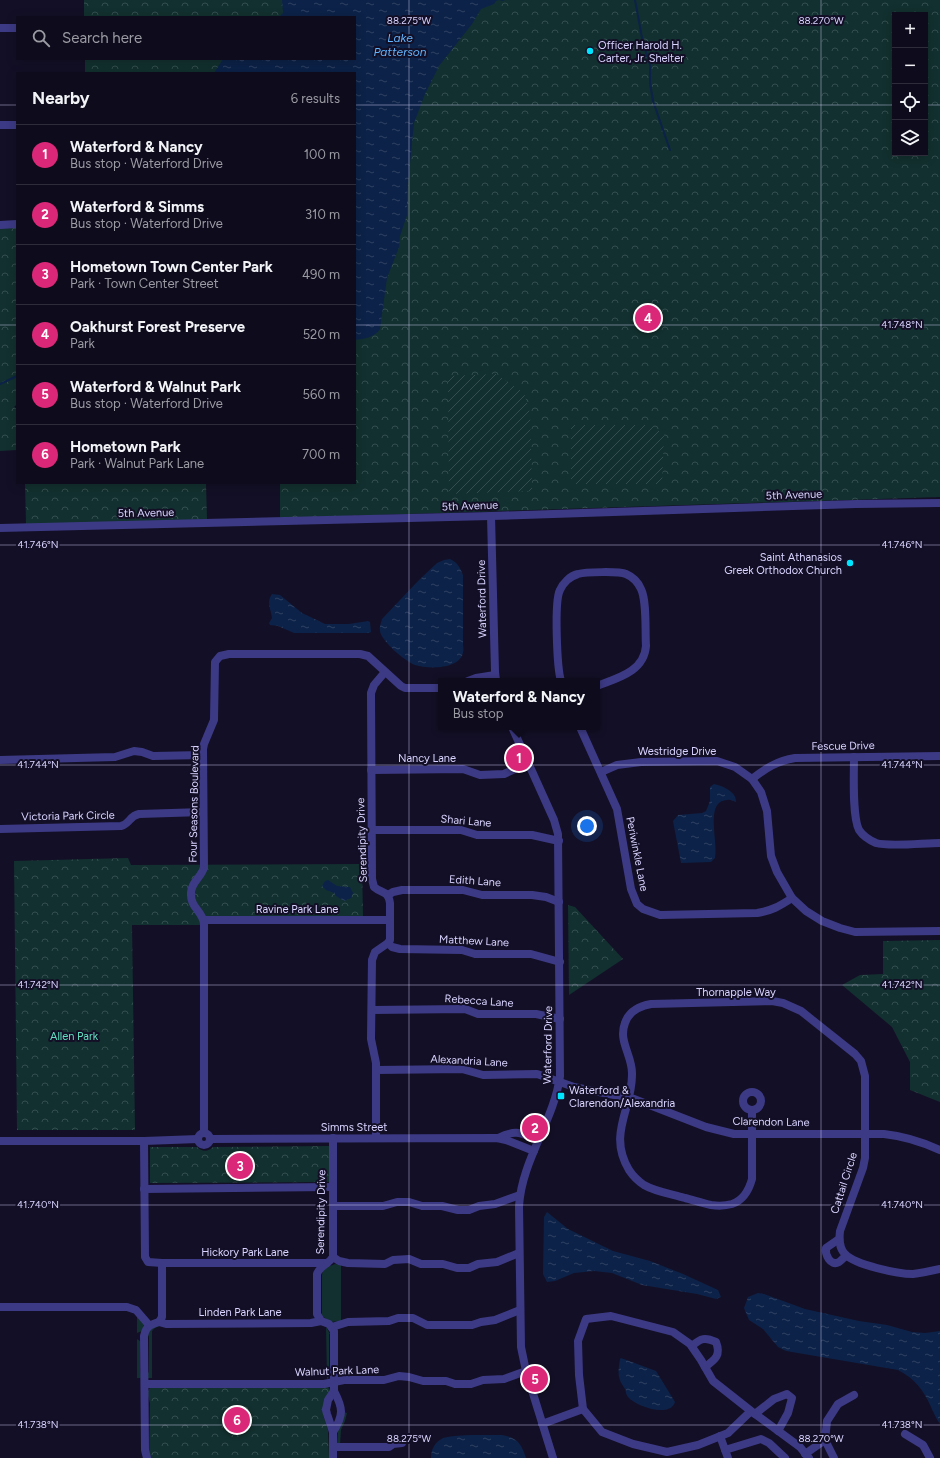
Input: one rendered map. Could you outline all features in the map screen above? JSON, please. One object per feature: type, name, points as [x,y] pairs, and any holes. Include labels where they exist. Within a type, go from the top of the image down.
[{"type":"street","points":[[0,28],[16,28]]},
{"type":"street","points":[[0,125],[16,125]]},
{"type":"street","points":[[0,225],[16,224]]},
{"type":"street","name":"5th Avenue","points":[[0,528],[491,516],[856,504],[940,503]]},
{"type":"street","name":"Waterford Drive","points":[[491,516],[496,678]]},
{"type":"street","points":[[560,678],[558,666],[557,600],[560,590],[566,581],[577,574],[624,573],[636,581],[644,595],[646,646],[641,662],[631,671],[600,685]]},
{"type":"street","name":"Four Seasons Boulevard","points":[[204,920],[193,905],[191,896],[193,886],[203,872],[204,867],[203,755],[204,744],[214,720],[214,666],[220,656],[229,654],[360,654],[368,656],[398,685],[405,688],[438,688]]},
{"type":"street","name":"Serendipity Drive","points":[[385,672],[374,684],[371,693],[372,830],[373,884],[377,890],[386,892],[388,895]]},
{"type":"street","points":[[476,678],[496,678]]},
{"type":"street","name":"Waterford Drive","points":[[513,730],[554,820],[559,841],[559,1082],[554,1099],[525,1172],[520,1195],[519,1253],[521,1347],[526,1371],[553,1458]]},
{"type":"street","name":"Periwinkle Lane","points":[[581,730],[617,809],[631,889],[637,904],[643,909],[660,915],[757,914],[779,907],[792,898]]},
{"type":"street","points":[[0,760],[115,757],[134,751],[153,756],[203,755]]},
{"type":"street","name":"Fescue Drive","points":[[752,779],[766,767],[785,760],[854,757],[940,756]]},
{"type":"street","points":[[854,757],[855,817],[860,831],[866,838],[876,843],[886,844],[940,843]]},
{"type":"street","name":"Westridge Drive","points":[[601,772],[617,765],[628,763],[717,761],[735,767],[752,779],[761,792],[767,811],[771,856],[784,886],[792,898],[806,910],[822,921],[855,932],[940,931]]},
{"type":"street","name":"Nancy Lane","points":[[372,770],[463,769],[480,775],[504,774],[528,763]]},
{"type":"street","name":"Victoria Park Circle","points":[[0,829],[121,826],[128,823],[132,816],[139,814],[203,812]]},
{"type":"street","name":"Shari Lane","points":[[372,830],[460,830],[477,835],[532,835],[559,841]]},
{"type":"street","name":"Edith Lane","points":[[388,895],[402,890],[463,890],[482,895],[539,895],[559,902]]},
{"type":"street","points":[[376,1138],[376,1070],[372,1044],[373,956],[377,949],[388,943],[390,935],[390,903],[388,895]]},
{"type":"street","points":[[204,920],[204,1137]]},
{"type":"street","name":"Ravine Park Lane","points":[[204,920],[390,920]]},
{"type":"street","name":"Matthew Lane","points":[[388,943],[392,947],[400,949],[462,950],[475,954],[531,954],[560,962]]},
{"type":"street","name":"Thornapple Way","points":[[752,1110],[752,1179],[750,1188],[739,1200],[733,1204],[721,1206],[710,1205],[654,1190],[645,1186],[633,1175],[621,1150],[620,1133],[632,1072],[624,1047],[623,1031],[628,1017],[639,1008],[651,1004],[772,1001],[784,1003],[801,1011],[855,1054],[861,1061],[865,1076],[866,1134]]},
{"type":"street","name":"Rebecca Lane","points":[[372,1010],[465,1009],[478,1014],[536,1014],[560,1019]]},
{"type":"street","name":"Alexandria Lane","points":[[376,1070],[462,1069],[483,1075],[537,1074],[559,1082]]},
{"type":"street","name":"Clarendon Lane","points":[[559,1082],[574,1087],[628,1097],[706,1127],[734,1134],[884,1134],[900,1136],[940,1150]]},
{"type":"street","name":"Simms Street","points":[[497,1138],[508,1133],[515,1132],[538,1140]]},
{"type":"street","name":"Cattail Circle","points":[[846,1256],[835,1263],[829,1260],[826,1248],[839,1239],[840,1231],[863,1168],[866,1150],[866,1134]]},
{"type":"street","name":"Simms Street","points":[[0,1141],[144,1141],[204,1137],[497,1138],[534,1151]]},
{"type":"street","name":"Serendipity Drive","points":[[321,1321],[317,1314],[317,1274],[321,1266],[330,1260],[333,1206],[333,1138]]},
{"type":"street","points":[[144,1141],[145,1257],[146,1260],[151,1263],[162,1263],[162,1313],[159,1322],[149,1326],[145,1331],[144,1336],[145,1450],[147,1458]]},
{"type":"street","points":[[144,1189],[333,1187]]},
{"type":"street","points":[[333,1206],[383,1206],[397,1202],[409,1202],[422,1206],[442,1206],[458,1210],[469,1210],[479,1206],[495,1204],[520,1195]]},
{"type":"street","points":[[839,1239],[840,1246],[846,1256],[860,1263],[912,1274],[940,1269]]},
{"type":"street","name":"Hickory Park Lane","points":[[162,1263],[330,1260],[348,1263],[384,1264],[393,1260],[409,1259],[421,1264],[443,1264],[457,1268],[469,1268],[478,1264],[496,1262],[519,1253]]},
{"type":"street","points":[[0,1307],[127,1307],[136,1310],[149,1326]]},
{"type":"street","points":[[332,1327],[348,1322],[389,1321],[398,1318],[413,1318],[427,1325],[472,1325],[495,1320],[520,1310]]},
{"type":"street","points":[[778,1431],[788,1413],[792,1398],[787,1394],[774,1399],[753,1412],[728,1433],[698,1445],[667,1452],[633,1444],[602,1432],[583,1409],[579,1375],[578,1341],[586,1319],[612,1316],[672,1332],[692,1346],[713,1380],[753,1412],[778,1431],[800,1447],[807,1457],[825,1440]]},
{"type":"street","points":[[321,1321],[332,1327],[334,1330],[334,1391],[342,1411],[340,1422],[333,1432]]},
{"type":"street","name":"Linden Park Lane","points":[[159,1322],[166,1324],[311,1323],[321,1321]]},
{"type":"street","points":[[692,1346],[698,1341],[708,1338],[716,1342],[719,1350],[715,1360],[705,1367]]},
{"type":"street","name":"Walnut Park Lane","points":[[145,1384],[324,1384],[344,1380],[384,1380],[399,1376],[423,1381],[446,1380],[455,1384],[471,1384],[483,1380],[504,1379],[526,1371]]},
{"type":"street","points":[[333,1458],[333,1432],[326,1410],[328,1400],[334,1391]]},
{"type":"street","points":[[834,1458],[825,1440],[827,1421],[838,1404],[854,1394]]},
{"type":"street","points":[[542,1424],[583,1409]]},
{"type":"street","points":[[905,1434],[924,1445],[930,1458]]},
{"type":"street","points":[[720,1436],[728,1458]]},
{"type":"street","points":[[725,1450],[761,1439],[769,1443],[785,1458]]},
{"type":"street","points":[[333,1447],[389,1447],[393,1444],[402,1444]]},
{"type":"green space","points":[[84,0],[940,0],[940,497],[280,518],[280,484],[356,484],[356,72],[85,72],[85,60],[356,60],[356,16],[84,16]]},
{"type":"green space","points":[[16,227],[16,405],[14,407],[16,408],[16,450],[0,451],[0,228]]},
{"type":"green space","points":[[496,374],[524,393],[530,413],[532,491],[449,494],[448,376]]},
{"type":"green space","points":[[571,425],[651,425],[664,435],[662,484],[571,484]]},
{"type":"green space","points":[[25,484],[206,484],[207,520],[26,524]]},
{"type":"green space","name":"Allen Park","points":[[128,858],[131,865],[362,864],[363,917],[200,917],[200,925],[132,925],[135,1130],[17,1130],[14,861]]},
{"type":"green space","points":[[568,905],[575,907],[623,959],[569,995]]},
{"type":"green space","points":[[940,940],[940,1102],[910,1090],[910,1062],[892,1027],[842,985],[860,975],[883,974],[883,941]]},
{"type":"green space","points":[[329,1146],[330,1182],[150,1183],[150,1147],[197,1147],[205,1151],[213,1147]]},
{"type":"green space","points":[[335,1264],[341,1265],[341,1321],[331,1322],[322,1316],[322,1275],[323,1269]]},
{"type":"green space","points":[[137,1316],[144,1325],[142,1331],[137,1333]]},
{"type":"green space","points":[[153,1326],[160,1326],[152,1331],[152,1378],[148,1378],[148,1334]]},
{"type":"green space","points":[[326,1327],[330,1334],[329,1376],[327,1380]]},
{"type":"green space","points":[[137,1339],[140,1341],[141,1378],[137,1378]]},
{"type":"green space","points":[[327,1387],[330,1389],[323,1415],[328,1430],[329,1458],[149,1457],[150,1403],[148,1393],[150,1388]]},
{"type":"green space","points":[[344,1412],[347,1413],[341,1430],[340,1445],[337,1444],[338,1430]]},
{"type":"water","name":"Lake Patterson","points":[[282,0],[499,0],[494,4],[481,9],[472,24],[439,66],[425,94],[414,123],[407,195],[407,215],[400,236],[399,247],[387,278],[380,329],[372,336],[366,338],[356,340],[356,72],[215,72],[222,60],[356,60],[356,16],[280,16],[283,13]]},
{"type":"water","points":[[450,559],[458,565],[463,575],[463,653],[460,659],[447,666],[422,667],[415,665],[400,656],[389,645],[381,635],[380,625],[382,619],[437,563]]},
{"type":"water","points":[[272,594],[280,595],[302,613],[325,624],[349,624],[368,621],[370,622],[371,632],[294,633],[278,626],[270,625],[269,623],[272,618],[269,600]]},
{"type":"water","points":[[714,784],[732,792],[736,798],[736,802],[727,800],[720,802],[716,807],[714,815],[715,858],[711,862],[681,863],[673,821],[678,815],[702,813],[706,811],[710,801],[710,787]]},
{"type":"water","points":[[328,880],[337,886],[350,887],[353,893],[351,898],[344,901],[334,893],[326,890],[322,886],[325,881]]},
{"type":"water","points":[[547,1212],[568,1229],[613,1251],[650,1261],[683,1274],[718,1290],[721,1297],[716,1299],[697,1294],[642,1285],[612,1273],[594,1271],[574,1273],[555,1281],[547,1282],[543,1274],[544,1217]]},
{"type":"water","points":[[758,1293],[805,1309],[859,1321],[887,1325],[912,1332],[925,1333],[940,1331],[940,1424],[922,1390],[914,1381],[898,1370],[786,1351],[778,1347],[763,1329],[749,1320],[744,1308],[748,1297]]},
{"type":"water","points":[[621,1358],[656,1371],[675,1402],[672,1407],[660,1410],[653,1409],[632,1401],[626,1394],[619,1375],[619,1364]]},
{"type":"water","points":[[463,1435],[502,1435],[512,1438],[518,1442],[526,1458],[431,1458],[434,1446],[443,1438]]},
{"type":"waterway","points":[[635,0],[643,43],[650,65],[650,83],[653,101],[670,150]]},
{"type":"waterway","points":[[0,384],[16,376]]},
{"type":"place","name":"Officer Harold H. Carter, Jr. Shelter","points":[[590,51]]},
{"type":"place","name":"Oakhurst Forest Preserve","points":[[648,318]]},
{"type":"place","name":"Saint Athanasios Greek Orthodox Church","points":[[850,563]]},
{"type":"place","name":"Waterford & Nancy","points":[[519,758]]},
{"type":"place","name":"Waterford & Clarendon/Alexandria","points":[[561,1096]]},
{"type":"place","name":"Waterford & Simms","points":[[535,1128]]},
{"type":"place","name":"Hometown Town Center Park","points":[[240,1166]]},
{"type":"place","name":"Waterford & Walnut Park","points":[[535,1379]]},
{"type":"place","name":"Hometown Park","points":[[237,1420]]}]
